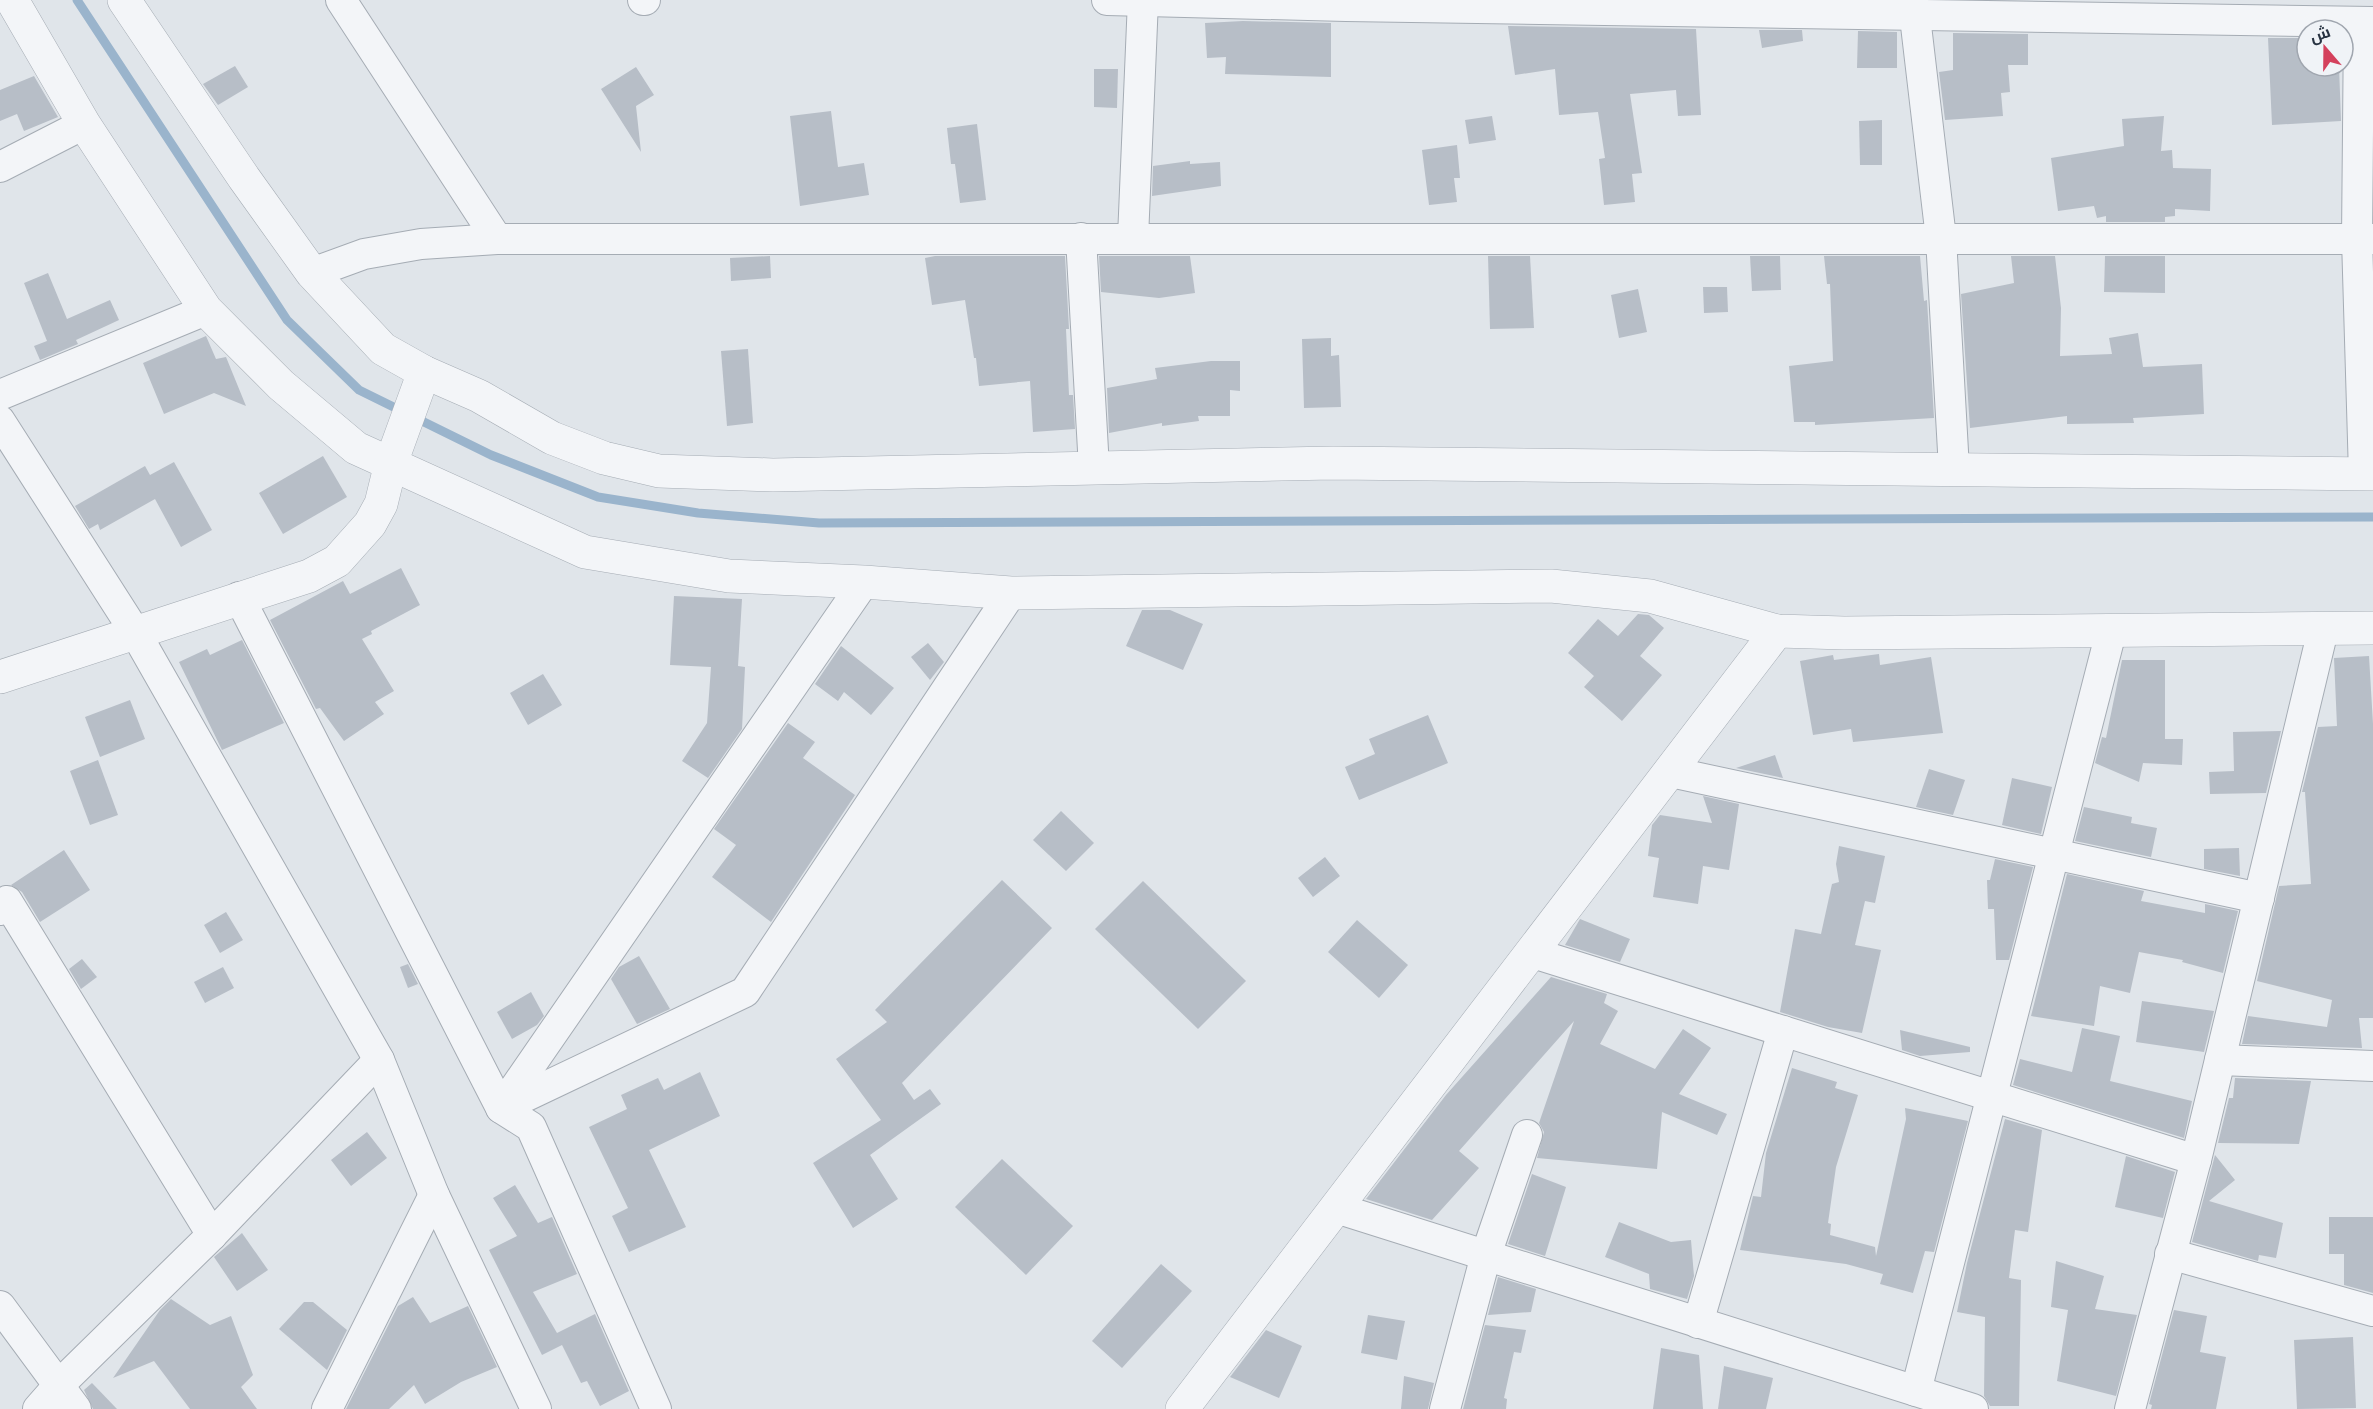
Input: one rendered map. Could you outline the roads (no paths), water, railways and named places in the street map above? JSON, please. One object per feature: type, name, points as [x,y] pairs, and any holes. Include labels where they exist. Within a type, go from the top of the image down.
[{"type":"street","points":[[12,0],[84,124],[206,310],[281,386],[356,448],[585,552],[729,576],[864,582],[1011,593],[1551,586],[1650,596],[1777,631],[2111,632],[2373,628]]},
{"type":"street","points":[[124,0],[243,178],[312,273],[383,349],[423,372],[479,396],[552,438],[604,458],[659,471],[772,476],[1333,463],[2369,474],[2365,239],[2366,22],[1913,7],[1107,0]]},
{"type":"street","points":[[341,0],[497,239]]},
{"type":"street","points":[[1133,238],[1143,1]]},
{"type":"street","points":[[1913,7],[1941,238],[1954,469]]},
{"type":"street","points":[[0,167],[84,124]]},
{"type":"street","points":[[1081,238],[1094,468]]},
{"type":"street","points":[[312,273],[364,254],[421,244],[497,239],[2365,239]]},
{"type":"street","points":[[0,395],[206,310]]},
{"type":"street","points":[[0,677],[309,576],[337,561],[370,524],[381,504],[391,463],[423,372]]},
{"type":"street","points":[[0,421],[135,632],[380,1060],[435,1195],[536,1409]]},
{"type":"street","points":[[501,1108],[864,582]]},
{"type":"street","points":[[501,1108],[744,992],[1011,593]]},
{"type":"street","points":[[239,597],[501,1108],[531,1127],[656,1409]]},
{"type":"street","points":[[2130,1409],[2196,1160],[2323,630]]},
{"type":"street","points":[[1182,1409],[1777,631]]},
{"type":"street","points":[[1916,1391],[2111,632]]},
{"type":"street","points":[[1671,772],[2259,898]]},
{"type":"street","points":[[0,910],[7,901],[212,1235]]},
{"type":"street","points":[[1533,953],[2196,1160]]},
{"type":"street","points":[[1698,1323],[1783,1031]]},
{"type":"street","points":[[38,1409],[59,1385],[212,1235],[380,1060]]},
{"type":"street","points":[[2220,1060],[2373,1066]]},
{"type":"street","points":[[1445,1409],[1486,1255],[1527,1135]]},
{"type":"street","points":[[327,1409],[435,1195]]},
{"type":"street","points":[[1336,1208],[1973,1409]]},
{"type":"street","points":[[2170,1254],[2373,1311]]},
{"type":"street","points":[[0,1306],[76,1409]]},
{"type":"waterway","points":[[77,0],[287,320],[359,390],[491,455],[598,497],[698,513],[819,523],[2373,517]]}]
